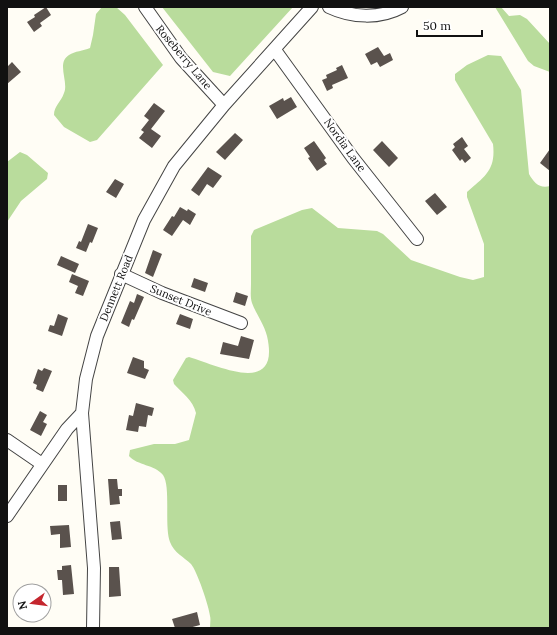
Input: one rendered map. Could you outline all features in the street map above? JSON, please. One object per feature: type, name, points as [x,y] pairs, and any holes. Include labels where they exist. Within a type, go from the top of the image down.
[{"type":"street","name":"Roseberry Lane","points":[[144,7],[181,58],[224,105]]},
{"type":"street","name":"Dennett Road","points":[[92,628],[94,568],[82,412],[89,363],[98,333],[144,220],[171,171],[188,147],[224,105],[312,7]]},
{"type":"street","points":[[329,7],[346,13],[367,16],[390,12],[402,7]]},
{"type":"street","name":"Nordia Lane","points":[[275,50],[353,158],[417,239]]},
{"type":"street","name":"Sunset Drive","points":[[121,274],[162,293],[241,323]]},
{"type":"street","points":[[7,516],[42,464],[82,412]]},
{"type":"street","points":[[7,440],[42,464]]},
{"type":"green space","points":[[102,7],[116,7],[125,15],[163,65],[97,140],[90,142],[64,127],[54,115],[55,109],[63,96],[65,89],[63,63],[65,58],[71,54],[90,48],[96,14]]},
{"type":"green space","points":[[162,7],[293,7],[230,76],[213,72]]},
{"type":"green space","points":[[495,7],[501,7],[509,16],[520,15],[527,19],[550,44],[550,72],[534,66],[528,61]]},
{"type":"green space","points":[[488,55],[501,56],[521,90],[529,174],[540,186],[550,186],[550,628],[210,628],[209,611],[196,574],[191,564],[177,552],[170,542],[168,535],[167,488],[163,475],[159,471],[137,462],[129,456],[130,450],[154,444],[175,444],[189,440],[196,413],[195,408],[190,400],[174,384],[173,380],[186,358],[189,357],[244,373],[256,372],[265,366],[269,355],[267,336],[252,303],[251,296],[251,236],[254,230],[302,210],[312,208],[338,228],[377,231],[383,234],[411,260],[460,277],[473,280],[484,277],[484,244],[467,197],[467,192],[488,172],[493,160],[493,144],[455,80],[455,74],[467,65]]},
{"type":"green space","points":[[20,152],[27,155],[48,173],[47,179],[21,201],[7,222],[7,162]]},
{"type":"building","points":[[46,7],[51,15],[40,23],[42,26],[34,32],[27,22]]},
{"type":"building","points":[[378,47],[384,56],[390,53],[393,60],[380,67],[377,62],[371,65],[365,54]]},
{"type":"building","points":[[12,62],[21,72],[7,84],[7,67]]},
{"type":"building","points":[[342,65],[348,78],[332,85],[333,88],[327,91],[322,80],[327,78],[326,75],[337,70],[336,68]]},
{"type":"building","points":[[291,97],[297,107],[277,119],[269,106],[283,98],[284,101]]},
{"type":"building","points":[[154,103],[165,111],[151,129],[161,136],[152,148],[139,138],[144,132],[141,130],[149,120],[144,116]]},
{"type":"building","points":[[235,133],[243,140],[225,160],[216,152]]},
{"type":"building","points":[[462,137],[468,146],[464,149],[471,158],[465,163],[462,159],[460,161],[452,150],[455,147],[453,144]]},
{"type":"building","points":[[314,141],[326,158],[324,160],[327,164],[317,171],[308,158],[310,157],[304,148]]},
{"type":"building","points":[[382,141],[398,158],[389,167],[373,150]]},
{"type":"building","points":[[550,149],[550,171],[540,163]]},
{"type":"building","points":[[208,167],[222,176],[213,188],[207,184],[199,196],[191,190]]},
{"type":"building","points":[[115,179],[124,184],[116,198],[106,192]]},
{"type":"building","points":[[435,193],[447,207],[437,215],[425,201]]},
{"type":"building","points":[[180,207],[187,211],[188,209],[196,214],[190,225],[183,220],[172,236],[163,230]]},
{"type":"building","points":[[88,224],[98,228],[92,243],[90,242],[86,252],[76,248],[79,241],[81,242]]},
{"type":"building","points":[[153,250],[162,254],[153,277],[145,273]]},
{"type":"building","points":[[61,256],[79,264],[75,273],[57,265]]},
{"type":"building","points":[[72,274],[89,281],[83,296],[75,293],[78,286],[69,282]]},
{"type":"building","points":[[194,278],[208,283],[205,292],[191,287]]},
{"type":"building","points":[[236,292],[248,296],[245,306],[233,302]]},
{"type":"building","points":[[137,294],[144,297],[134,320],[132,319],[129,327],[121,323],[130,301],[134,303]]},
{"type":"building","points":[[58,314],[68,318],[62,336],[48,331],[50,325],[54,326]]},
{"type":"building","points":[[180,314],[193,319],[190,329],[176,324]]},
{"type":"building","points":[[241,336],[254,340],[249,359],[220,354],[223,342],[238,346]]},
{"type":"building","points":[[133,357],[144,361],[144,368],[149,370],[145,379],[127,373]]},
{"type":"building","points":[[44,368],[52,371],[43,392],[36,389],[37,385],[33,383],[38,369],[42,371]]},
{"type":"building","points":[[136,403],[154,408],[152,416],[148,415],[146,427],[139,426],[138,432],[126,430],[129,415],[133,416]]},
{"type":"building","points":[[40,411],[47,415],[43,422],[47,424],[41,436],[30,430]]},
{"type":"building","points":[[108,479],[117,479],[118,489],[122,489],[122,496],[119,496],[120,504],[110,505]]},
{"type":"building","points":[[58,485],[67,485],[67,501],[58,501]]},
{"type":"building","points":[[120,521],[122,539],[112,540],[110,522]]},
{"type":"building","points":[[69,525],[71,547],[60,548],[60,534],[51,535],[50,526]]},
{"type":"building","points":[[71,565],[74,594],[63,595],[62,580],[58,580],[57,570],[62,570],[62,566]]},
{"type":"building","points":[[109,567],[119,567],[121,596],[109,597]]},
{"type":"building","points":[[197,612],[200,625],[189,628],[175,628],[172,619]]}]
